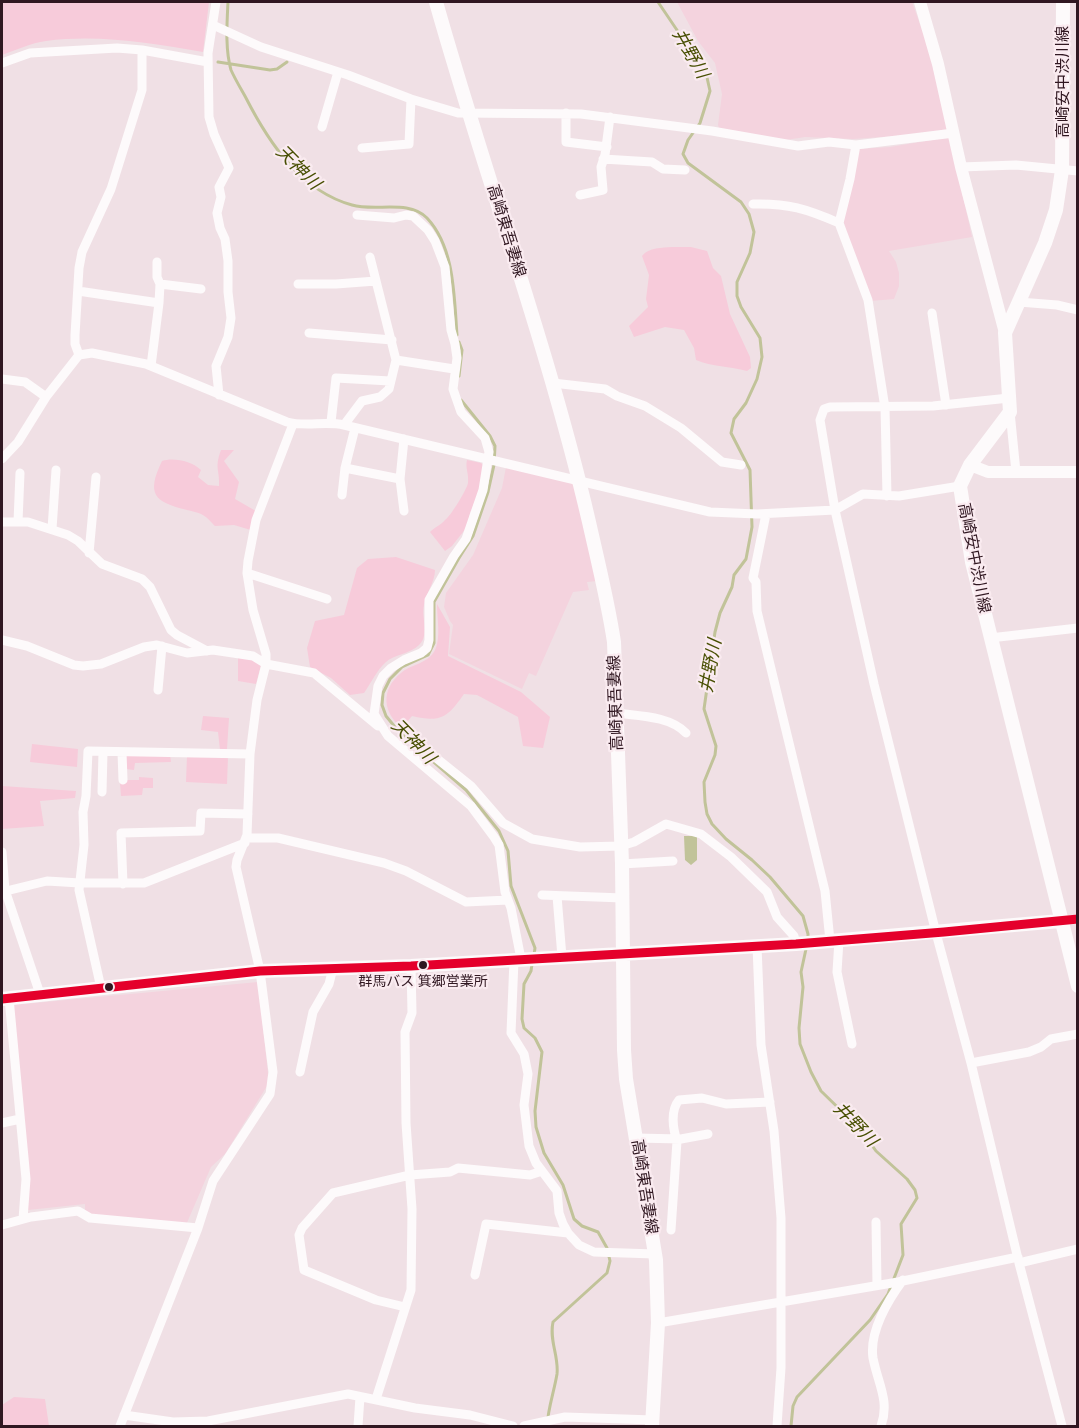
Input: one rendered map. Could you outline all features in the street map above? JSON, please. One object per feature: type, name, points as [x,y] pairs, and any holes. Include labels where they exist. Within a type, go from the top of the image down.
[{"type":"main road","name":"高崎東吾妻線","points":[[436,2],[553,383],[580,480],[610,615],[614,642],[622,864],[624,1050],[658,1287],[652,1423]]},
{"type":"main road","name":"高崎安中渋川線","points":[[1063,2],[1060,190],[1052,226],[1005,333],[1009,405],[970,465],[960,486],[972,562],[1077,986]]},
{"type":"main road","points":[[5,999],[260,971],[411,966],[757,946],[1060,921]]},
{"type":"street","points":[[216,2],[216,27],[208,62],[209,117],[229,168],[219,188],[217,213],[225,239],[228,261],[231,318],[228,337],[216,366],[219,395]]},
{"type":"street","points":[[920,2],[938,64],[961,168],[1005,333]]},
{"type":"street","points":[[216,27],[281,55],[338,72],[451,112],[470,114],[566,113],[610,117],[790,145],[829,142],[856,145],[954,133]]},
{"type":"street","points":[[2,63],[30,53],[117,48],[142,50],[208,62]]},
{"type":"street","points":[[80,355],[75,344],[75,335],[82,252],[111,189],[142,90],[142,50]]},
{"type":"street","points":[[322,128],[338,72]]},
{"type":"street","points":[[362,148],[409,144],[411,99]]},
{"type":"street","points":[[566,113],[566,142],[607,147]]},
{"type":"street","points":[[580,195],[603,190],[601,166],[607,147],[610,117]]},
{"type":"street","points":[[856,145],[839,223],[868,300],[885,408],[887,496]]},
{"type":"street","points":[[603,159],[652,162],[663,169],[685,170]]},
{"type":"street","points":[[961,168],[1009,165],[1077,171]]},
{"type":"street","points":[[753,204],[777,204],[807,209],[839,223]]},
{"type":"street","points":[[357,215],[394,218],[413,216],[428,230],[445,267],[451,330],[457,358],[453,389],[461,412],[485,438],[489,452],[483,490],[466,539],[429,600],[427,648],[391,668],[383,676],[378,686],[374,714],[388,736]]},
{"type":"street","points":[[344,424],[362,401],[385,394],[389,389],[396,360],[370,257]]},
{"type":"street","points":[[151,366],[159,303],[160,284],[156,277],[157,262]]},
{"type":"street","points":[[298,284],[376,281]]},
{"type":"street","points":[[160,284],[201,289]]},
{"type":"street","points":[[78,291],[159,303]]},
{"type":"street","points":[[1018,302],[1057,305],[1077,310]]},
{"type":"street","points":[[932,313],[946,405]]},
{"type":"street","points":[[309,333],[392,340]]},
{"type":"street","points":[[2,459],[18,442],[46,397],[80,355],[92,353],[151,366],[293,424],[331,422],[344,424],[710,512],[762,514],[835,510],[863,494],[908,495],[960,486]]},
{"type":"street","points":[[396,360],[454,369]]},
{"type":"street","points":[[331,422],[336,378],[390,381]]},
{"type":"street","points":[[2,379],[25,382],[46,397]]},
{"type":"street","points":[[553,383],[605,389],[616,396],[645,406],[681,428],[722,462],[741,465]]},
{"type":"street","points":[[1016,472],[1009,405],[830,407],[824,409],[820,420],[835,510],[874,684],[1062,1426]]},
{"type":"street","points":[[120,1426],[198,1228],[216,1176],[266,1101],[272,1086],[273,1072],[260,971],[236,867],[245,841],[250,754],[256,707],[266,664],[266,654],[253,610],[247,573],[256,520],[293,424]]},
{"type":"street","points":[[342,495],[345,468],[355,428]]},
{"type":"street","points":[[404,439],[400,479],[405,511]]},
{"type":"street","points":[[970,465],[988,472],[1077,475]]},
{"type":"street","points":[[345,468],[400,479]]},
{"type":"street","points":[[52,530],[56,470]]},
{"type":"street","points":[[18,522],[20,473]]},
{"type":"street","points":[[89,553],[96,477]]},
{"type":"street","points":[[762,514],[753,578],[756,582],[757,611],[825,891],[835,940],[837,972],[852,1044]]},
{"type":"street","points":[[2,522],[28,522],[73,537],[102,564],[142,579],[147,583],[171,630],[207,651]]},
{"type":"street","points":[[247,573],[327,599]]},
{"type":"street","points":[[990,638],[1077,628]]},
{"type":"street","points":[[2,640],[27,645],[75,665],[83,666],[112,661],[144,647],[162,646],[187,653],[226,651],[253,656],[266,664],[314,673],[358,708],[388,736],[471,786],[503,823],[532,839],[580,847],[621,846],[632,843],[664,825],[701,834],[731,856],[767,892],[777,917],[794,936],[804,943]]},
{"type":"street","points":[[158,690],[162,646]]},
{"type":"street","points":[[617,713],[653,717],[672,723],[686,733]]},
{"type":"street","points":[[425,749],[499,845],[519,960],[511,1033],[524,1054],[528,1074],[524,1105],[529,1146],[542,1172],[556,1191],[559,1214],[568,1233],[579,1245],[594,1252],[655,1254]]},
{"type":"street","points":[[101,988],[82,908],[80,883],[88,751],[250,754]]},
{"type":"street","points":[[102,792],[103,752]]},
{"type":"street","points":[[122,752],[123,780]]},
{"type":"street","points":[[123,884],[121,832],[200,831],[201,813],[248,814]]},
{"type":"street","points":[[3,891],[46,881],[144,883],[245,841],[278,838],[384,863],[406,871],[466,902],[508,900]]},
{"type":"street","points":[[2,852],[3,891],[40,994]]},
{"type":"street","points":[[622,864],[673,861]]},
{"type":"street","points":[[542,895],[623,898]]},
{"type":"street","points":[[557,896],[562,957]]},
{"type":"street","points":[[1060,921],[1077,919]]},
{"type":"street","points":[[757,946],[761,1046],[774,1131],[781,1218],[781,1368],[777,1426]]},
{"type":"street","points":[[376,1399],[412,1278],[412,1209],[405,1123],[405,1032],[412,1013],[411,966]]},
{"type":"street","points":[[300,1072],[313,1012],[329,984],[333,968]]},
{"type":"street","points":[[5,999],[26,1179],[23,1219]]},
{"type":"street","points":[[971,1063],[1029,1052],[1041,1047],[1051,1039],[1077,1034]]},
{"type":"street","points":[[671,1230],[676,1138],[673,1129],[676,1104],[679,1100],[702,1098],[726,1104],[770,1102]]},
{"type":"street","points":[[2,1123],[20,1119]]},
{"type":"street","points":[[636,1138],[676,1138],[708,1134]]},
{"type":"street","points":[[405,1307],[376,1300],[304,1270],[299,1235],[302,1228],[333,1194],[410,1175],[450,1172],[458,1168],[530,1175],[542,1172]]},
{"type":"street","points":[[2,1225],[23,1219],[78,1211],[90,1218],[198,1228]]},
{"type":"street","points":[[876,1222],[877,1286]]},
{"type":"street","points":[[475,1275],[486,1224],[568,1233]]},
{"type":"street","points":[[658,1323],[1077,1249]]},
{"type":"street","points":[[880,1426],[886,1411],[873,1356],[873,1346],[885,1311],[901,1281]]},
{"type":"street","points":[[124,1415],[207,1424],[339,1394],[470,1415],[500,1425],[513,1426]]},
{"type":"street","points":[[358,1426],[360,1396]]},
{"type":"street","points":[[524,1426],[565,1417],[652,1423]]},
{"type":"shaded area","points":[[2,2],[209,2],[203,52],[144,43],[85,38],[40,42],[2,55]]},
{"type":"shaded area","points":[[677,2],[912,2],[928,46],[948,129],[910,135],[853,139],[805,137],[786,140],[719,128],[722,94],[715,63],[698,41]]},
{"type":"shaded area","points":[[950,137],[972,237],[889,251],[896,262],[899,286],[894,299],[871,301],[843,218],[859,149],[890,147]]},
{"type":"shaded area","points":[[691,247],[707,251],[713,268],[721,276],[730,314],[750,357],[751,368],[747,371],[696,360],[694,348],[684,330],[665,327],[634,337],[629,326],[648,307],[646,299],[649,275],[642,256],[652,249]]},
{"type":"shaded area","points":[[221,450],[234,450],[224,461],[239,482],[235,499],[261,514],[254,531],[234,525],[215,526],[203,515],[167,504],[156,495],[154,489],[157,472],[162,461],[171,459],[193,464],[201,470],[198,477],[208,485],[219,486],[218,465]]},
{"type":"shaded area","points":[[467,460],[483,465],[480,489],[467,527],[445,551],[430,532],[448,518],[465,491],[468,483]]},
{"type":"shaded area","points":[[506,467],[569,481],[575,486],[598,581],[587,582],[589,590],[573,592],[536,676],[529,673],[522,689],[449,654],[453,625],[444,607],[446,593],[473,555],[502,488]]},
{"type":"shaded area","points":[[396,557],[435,570],[424,605],[424,636],[415,648],[386,662],[364,693],[350,695],[331,678],[310,667],[307,648],[315,621],[344,615],[357,568],[368,559]]},
{"type":"shaded area","points":[[437,604],[450,627],[448,656],[521,692],[550,717],[543,748],[523,746],[518,717],[477,695],[464,694],[448,713],[437,718],[412,716],[402,728],[396,722],[388,708],[387,694],[394,680],[401,673],[424,661],[435,650],[438,634]]},
{"type":"shaded area","points":[[238,658],[251,658],[261,665],[256,684],[238,681]]},
{"type":"shaded area","points":[[203,716],[229,718],[227,749],[220,750],[218,732],[201,730]]},
{"type":"shaded area","points":[[32,744],[78,749],[77,767],[30,762]]},
{"type":"shaded area","points":[[124,753],[170,754],[171,762],[135,763],[134,770],[125,769]]},
{"type":"shaded area","points":[[187,755],[228,757],[227,784],[186,782]]},
{"type":"shaded area","points":[[139,777],[153,778],[153,788],[143,788],[142,795],[121,796],[120,783],[126,780],[139,780]]},
{"type":"shaded area","points":[[2,786],[76,791],[75,798],[40,801],[44,826],[2,829]]},
{"type":"shaded area","points":[[684,836],[697,836],[697,860],[691,865],[685,860]]},
{"type":"shaded area","points":[[258,982],[268,1073],[267,1086],[225,1154],[211,1167],[186,1225],[90,1214],[85,1210],[85,1204],[28,1210],[13,1005]]},
{"type":"shaded area","points":[[14,1397],[45,1399],[49,1426],[2,1426],[2,1405]]},
{"type":"waterway","name":"天神川","points":[[228,2],[227,45],[231,70],[276,148],[302,177],[317,189],[334,198],[361,207],[411,209],[427,218],[436,230],[448,258],[454,289],[457,335]]},
{"type":"waterway","name":"井野川","points":[[658,2],[706,73],[710,91],[700,123],[688,140],[683,154],[688,163],[741,202],[749,214],[754,232],[750,253],[737,282],[737,296],[760,338],[762,357],[757,379],[746,403],[734,419],[731,433],[750,470],[752,527],[746,559],[734,575],[732,587],[720,613],[715,632],[704,709],[716,746],[715,755],[704,782],[705,802],[712,824],[770,877],[803,916],[808,939]]},
{"type":"waterway","points":[[218,62],[270,70],[277,69],[287,62]]},
{"type":"waterway","name":"天神川","points":[[459,342],[462,350],[459,376]]},
{"type":"waterway","name":"天神川","points":[[423,753],[386,716],[382,705],[383,693],[390,679],[402,667],[428,655],[434,643],[434,602],[473,536],[488,492],[494,465],[495,446],[490,436],[461,400]]},
{"type":"waterway","name":"天神川","points":[[428,757],[466,790],[499,831],[508,851],[511,886],[535,948],[534,955]]},
{"type":"waterway","name":"井野川","points":[[791,1426],[793,1406],[797,1397],[870,1320],[888,1294],[903,1255],[901,1224],[917,1198],[915,1190],[907,1179],[876,1151],[861,1130],[821,1091],[811,1072],[800,1044],[799,1028],[803,987],[801,972],[806,949]]},
{"type":"waterway","name":"天神川","points":[[532,964],[524,984],[522,1019],[524,1028],[535,1038],[542,1052],[535,1111],[536,1127],[544,1153],[563,1185],[574,1219],[582,1226],[598,1232],[607,1248],[610,1261],[607,1273],[553,1322],[552,1336],[557,1374],[547,1426]]},
{"type":"transit line","points":[[2,999],[260,971],[411,966],[796,944],[1078,919]]},
{"type":"place","name":"群馬バス 箕郷営業所","points":[[423,965]]}]
